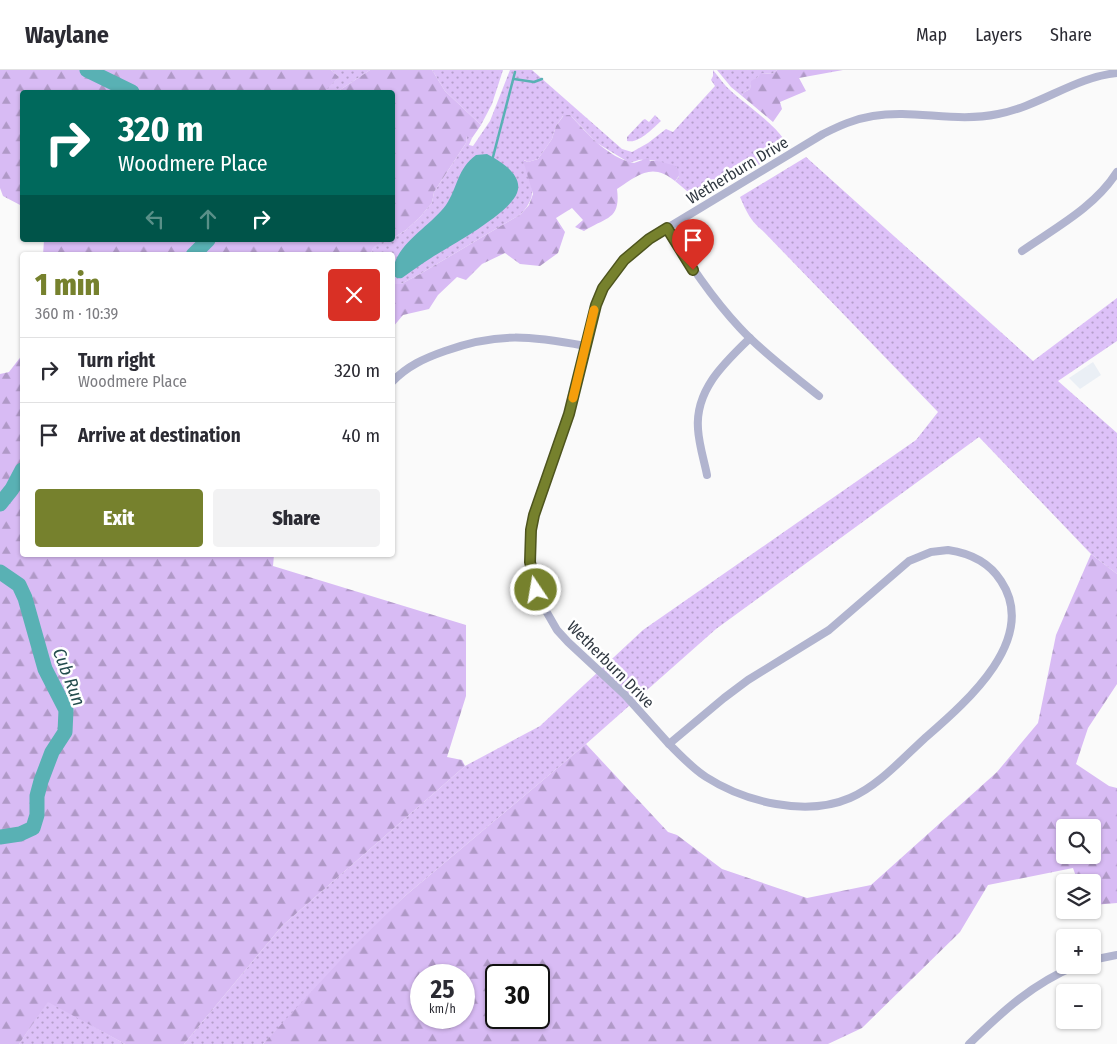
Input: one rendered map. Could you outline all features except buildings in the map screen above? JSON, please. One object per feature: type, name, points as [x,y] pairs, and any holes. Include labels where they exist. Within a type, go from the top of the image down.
[{"type":"street","name":"Wetherburn Drive","points":[[670,744],[748,680],[829,630],[899,568],[915,557],[940,550],[970,555],[987,565],[996,574],[1005,587],[1010,600],[1012,620],[1007,645],[975,690],[952,714],[876,781],[851,798],[821,806],[800,807],[740,794],[704,776],[683,759],[625,695],[557,630],[542,604],[533,577],[530,547],[534,515],[569,414],[596,305],[603,288],[612,274],[636,248],[823,134],[846,122],[892,114],[960,118],[998,114],[1031,105],[1089,79],[1117,73]]},
{"type":"street","points":[[1022,251],[1091,202],[1105,189],[1117,172]]},
{"type":"street","points":[[667,228],[699,279],[723,309],[750,338],[819,396]]},
{"type":"street","points":[[395,379],[407,369],[428,356],[484,339],[533,337],[586,346]]},
{"type":"street","points":[[707,475],[698,430],[701,400],[714,375],[750,338]]},
{"type":"street","points":[[1101,958],[1117,955]]},
{"type":"street","points":[[969,1044],[1013,1002],[1046,979],[1057,974]]},
{"type":"shaded area","points":[[331,70],[370,70],[340,90],[325,90],[339,77]]},
{"type":"shaded area","points":[[432,70],[503,70],[492,104],[481,125],[445,91]]},
{"type":"shaded area","points":[[510,70],[532,70],[622,149],[632,152],[648,143],[666,129],[673,132],[715,86],[711,80],[713,70],[728,89],[773,126],[780,134],[787,148],[699,201],[675,181],[679,177],[667,166],[649,160],[628,162],[597,143],[570,115],[563,116],[556,126],[552,139],[538,159],[528,162],[524,160],[531,182],[532,194],[531,200],[521,214],[420,274],[401,284],[395,284],[395,252],[372,252],[373,248],[381,242],[395,242],[395,237],[406,230],[420,217],[432,203],[434,192],[466,143],[467,135],[472,138],[469,145],[473,146],[490,121]]},
{"type":"shaded area","points":[[717,70],[777,70],[772,74],[762,73],[752,82],[750,89],[743,93],[742,96],[731,87]]},
{"type":"shaded area","points":[[655,115],[661,121],[641,138],[627,141],[627,137],[643,120],[645,119],[649,122]]},
{"type":"shaded area","points":[[806,157],[1033,361],[1117,298],[1117,341],[1058,381],[1117,433],[1117,574],[1091,554],[979,437],[716,629],[586,744],[405,896],[263,1044],[184,1044],[282,926],[465,766],[540,726],[643,630],[916,440],[938,412],[755,224],[747,212],[740,197]]},
{"type":"shaded area","points":[[1093,362],[1101,375],[1080,389],[1069,378]]},
{"type":"shaded area","points":[[48,1001],[125,1044],[19,1044]]},
{"type":"green space","points":[[0,70],[331,70],[339,77],[326,90],[20,90],[20,205],[3,196],[0,188]]},
{"type":"green space","points":[[370,70],[432,70],[445,91],[481,125],[472,138],[467,136],[466,143],[434,192],[432,203],[406,230],[395,237],[395,90],[340,90]]},
{"type":"green space","points":[[777,70],[843,70],[799,78],[806,91],[780,102],[782,109],[773,122],[742,96],[743,93],[750,89],[751,81],[761,73],[772,74]]},
{"type":"green space","points":[[564,115],[570,115],[599,144],[615,156],[634,163],[648,158],[650,161],[658,161],[676,166],[679,176],[675,181],[667,175],[652,171],[632,179],[617,189],[617,207],[614,212],[605,220],[584,231],[575,227],[583,220],[572,208],[556,218],[565,232],[558,253],[540,266],[520,264],[505,253],[482,264],[466,280],[457,277],[438,295],[429,309],[403,315],[395,325],[395,284],[401,284],[420,274],[521,214],[529,205],[533,194],[523,160],[528,162],[538,159],[552,139],[556,126]]},
{"type":"green space","points":[[44,242],[384,242],[374,247],[371,252],[43,252]]},
{"type":"green space","points":[[20,358],[20,557],[274,557],[273,566],[466,625],[466,696],[447,757],[462,760],[465,766],[282,926],[184,1044],[125,1044],[48,1002],[19,1044],[0,1044],[0,374],[9,372]]},
{"type":"green space","points":[[1091,554],[1117,574],[1117,684],[1088,728],[1076,764],[1109,786],[1117,788],[1117,903],[1101,904],[1101,874],[1075,874],[1073,868],[988,885],[960,932],[862,1028],[828,1044],[263,1044],[349,951],[405,896],[586,744],[668,832],[677,835],[722,869],[807,898],[871,885],[997,772],[1038,723],[1056,635]]},
{"type":"water","points":[[487,154],[509,169],[514,175],[518,186],[517,193],[512,201],[492,219],[402,278],[396,277],[395,262],[399,254],[405,245],[446,205],[461,172],[476,155]]},
{"type":"waterway","name":"Cub Run","points":[[87,70],[128,90]]},
{"type":"waterway","points":[[493,157],[515,72]]},
{"type":"waterway","points":[[514,79],[534,82],[542,79]]},
{"type":"waterway","name":"Cub Run","points":[[196,252],[206,242]]},
{"type":"waterway","name":"Cub Run","points":[[0,504],[12,489],[20,474]]},
{"type":"waterway","name":"Cub Run","points":[[0,572],[19,585],[25,598],[45,669],[66,710],[65,732],[52,752],[41,781],[37,796],[37,815],[33,828],[20,834],[0,837]]},
{"type":"slow traffic","points":[[573,398],[594,310]]},
{"type":"route","points":[[536,590],[530,562],[531,530],[534,515],[569,414],[591,319],[603,288],[612,274],[636,248],[667,228],[693,270]]}]
